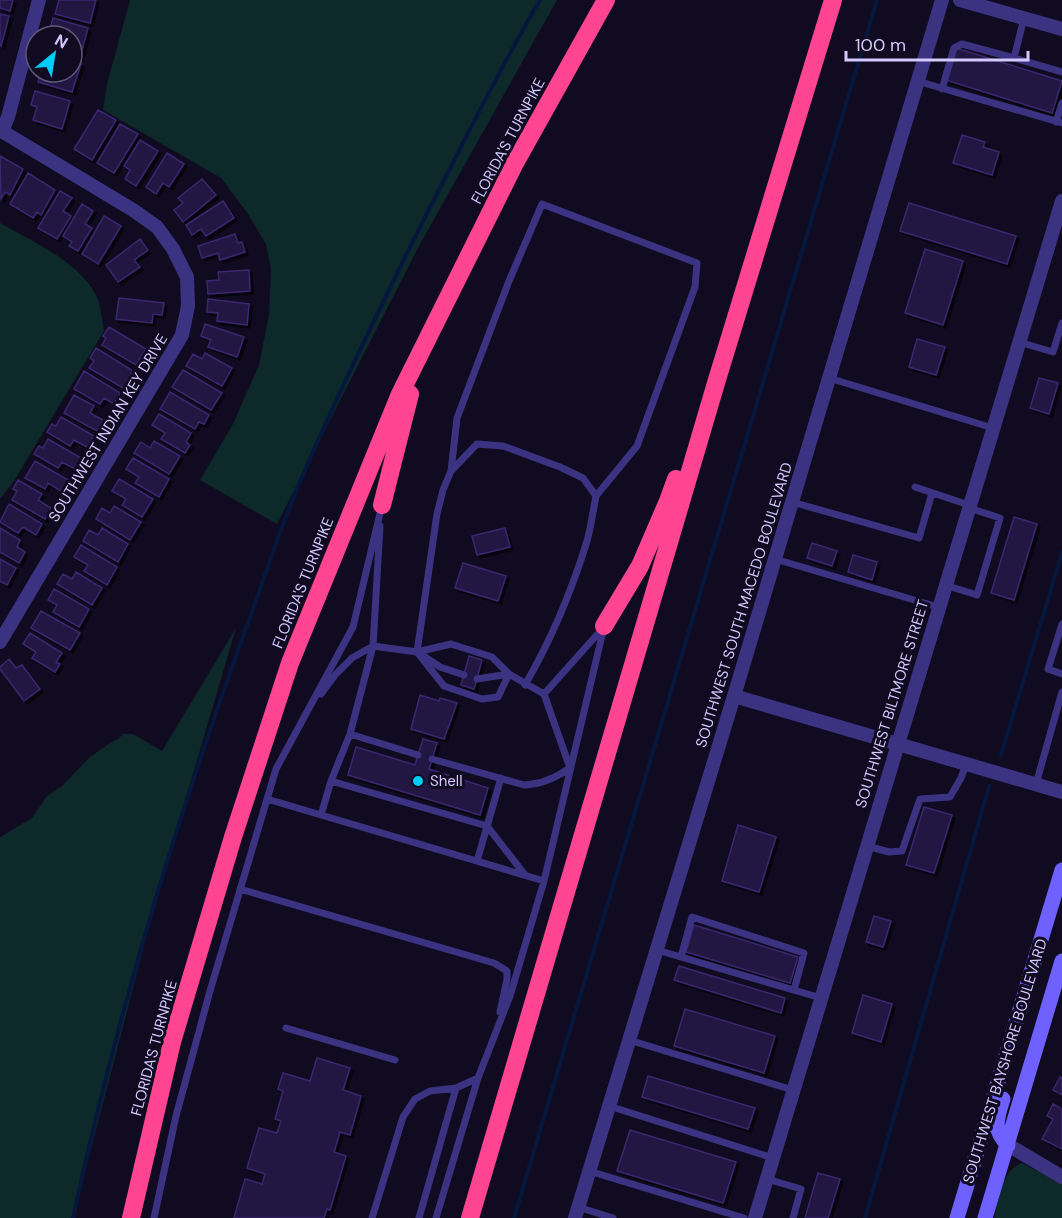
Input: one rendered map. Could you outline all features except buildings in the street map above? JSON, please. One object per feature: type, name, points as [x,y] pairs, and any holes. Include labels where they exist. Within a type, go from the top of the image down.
[{"type":"highway","name":"FLORIDA'S TURNPIKE","points":[[131,1218],[172,1042],[233,837],[290,663],[400,394],[515,163],[606,0]]},
{"type":"highway","points":[[470,1218],[716,384],[833,0]]},
{"type":"highway","points":[[382,505],[406,408],[435,321]]},
{"type":"highway","points":[[604,626],[640,566],[669,501],[694,425],[716,384]]},
{"type":"main road","name":"SOUTHWEST BAYSHORE BOULEVARD","points":[[957,1218],[1062,870]]},
{"type":"main road","name":"SOUTHWEST BAYSHORE BOULEVARD","points":[[985,1218],[1060,978],[1062,961]]},
{"type":"main road","points":[[1008,1145],[998,1136],[998,1113],[1021,1034],[1024,1010],[1022,1003]]},
{"type":"street","points":[[1,131],[8,117],[39,0]]},
{"type":"street","name":"SOUTHWEST SOUTH MACEDO BOULEVARD","points":[[576,1213],[734,696],[942,0]]},
{"type":"street","points":[[960,0],[1062,29]]},
{"type":"street","name":"SOUTHWEST INDIAN KEY DRIVE","points":[[0,642],[182,335],[188,306],[187,277],[173,249],[157,226],[1,131]]},
{"type":"street","name":"SOUTHWEST BILTMORE STREET","points":[[755,1218],[1062,201]]},
{"type":"street","points":[[734,696],[1062,792]]},
{"type":"street","points":[[1008,1145],[1062,1177]]},
{"type":"lane","points":[[1014,58],[1024,18]]},
{"type":"lane","points":[[942,89],[954,48],[962,44],[970,49],[1001,58],[1014,58],[1031,67],[1057,74]]},
{"type":"lane","points":[[917,81],[958,93],[988,98],[1043,114],[1059,122],[1062,103]]},
{"type":"lane","points":[[958,93],[960,85]]},
{"type":"lane","points":[[509,674],[498,698],[482,699],[444,686],[417,652],[437,514],[451,471],[458,418],[509,281],[542,204],[697,263],[695,287],[637,446],[596,496],[587,540],[571,583],[551,636],[525,685]]},
{"type":"lane","points":[[1019,342],[1053,352],[1062,323]]},
{"type":"lane","points":[[829,378],[993,428]]},
{"type":"lane","points":[[451,471],[477,444],[503,446],[583,478],[596,496]]},
{"type":"lane","points":[[915,487],[1000,518],[977,595],[945,585]]},
{"type":"lane","points":[[792,502],[919,538],[932,493]]},
{"type":"lane","points":[[321,815],[331,781],[350,734],[373,646],[382,505]]},
{"type":"lane","points":[[154,1218],[176,1116],[210,991],[276,769],[353,627],[382,505]]},
{"type":"lane","points":[[775,559],[938,607]]},
{"type":"lane","points":[[1062,624],[1048,669],[1062,674]]},
{"type":"lane","points":[[544,694],[604,626]]},
{"type":"lane","points":[[436,1218],[478,1078],[510,996],[544,881],[604,626]]},
{"type":"lane","points":[[305,718],[336,674],[352,658],[373,646],[417,652],[451,644],[492,657],[509,674],[544,694],[570,768]]},
{"type":"lane","points":[[417,652],[440,667],[464,675]]},
{"type":"lane","points":[[477,679],[509,674]]},
{"type":"lane","points":[[1036,784],[1062,692]]},
{"type":"lane","points":[[350,734],[418,755]]},
{"type":"lane","points":[[432,759],[524,785],[538,785],[570,768]]},
{"type":"lane","points":[[866,846],[889,852],[902,851],[920,799],[950,797],[962,778],[966,764]]},
{"type":"lane","points":[[477,861],[501,778]]},
{"type":"lane","points":[[331,781],[487,826],[525,875]]},
{"type":"lane","points":[[267,799],[544,881]]},
{"type":"lane","points":[[240,889],[494,963],[507,971],[499,1021]]},
{"type":"lane","points":[[681,957],[692,917],[804,953],[794,990]]},
{"type":"lane","points":[[657,950],[821,998]]},
{"type":"lane","points":[[286,1028],[395,1060]]},
{"type":"lane","points":[[629,1040],[793,1090]]},
{"type":"lane","points":[[372,1218],[402,1117],[415,1099],[430,1091],[456,1088],[478,1078]]},
{"type":"lane","points":[[418,1218],[456,1088]]},
{"type":"lane","points":[[609,1106],[773,1158]]},
{"type":"lane","points":[[589,1172],[744,1218]]},
{"type":"lane","points":[[767,1179],[801,1189],[793,1218]]},
{"type":"lane","points":[[576,1213],[613,1218]]},
{"type":"green space","points":[[130,0],[557,0],[419,246],[277,524],[200,480],[232,426],[259,365],[269,315],[271,269],[266,244],[248,214],[221,178],[103,110],[107,84]]},
{"type":"green space","points":[[0,223],[53,253],[78,272],[96,295],[104,331],[14,481],[0,499]]},
{"type":"green space","points":[[236,628],[157,896],[73,1218],[0,1218],[0,837],[32,818],[47,796],[62,786],[90,757],[123,734],[133,734],[162,751]]},
{"type":"green space","points":[[1022,1163],[1062,1184],[1062,1218],[994,1218],[1006,1178],[1015,1167]]},
{"type":"waterway","points":[[73,1218],[108,1069],[171,849],[219,703],[286,515],[336,402],[425,217],[490,90],[540,0]]},
{"type":"waterway","points":[[514,1218],[877,0]]},
{"type":"waterway","points":[[1001,755],[1062,553]]},
{"type":"waterway","points":[[865,1218],[989,786]]},
{"type":"place","name":"Shell","points":[[418,781]]}]
